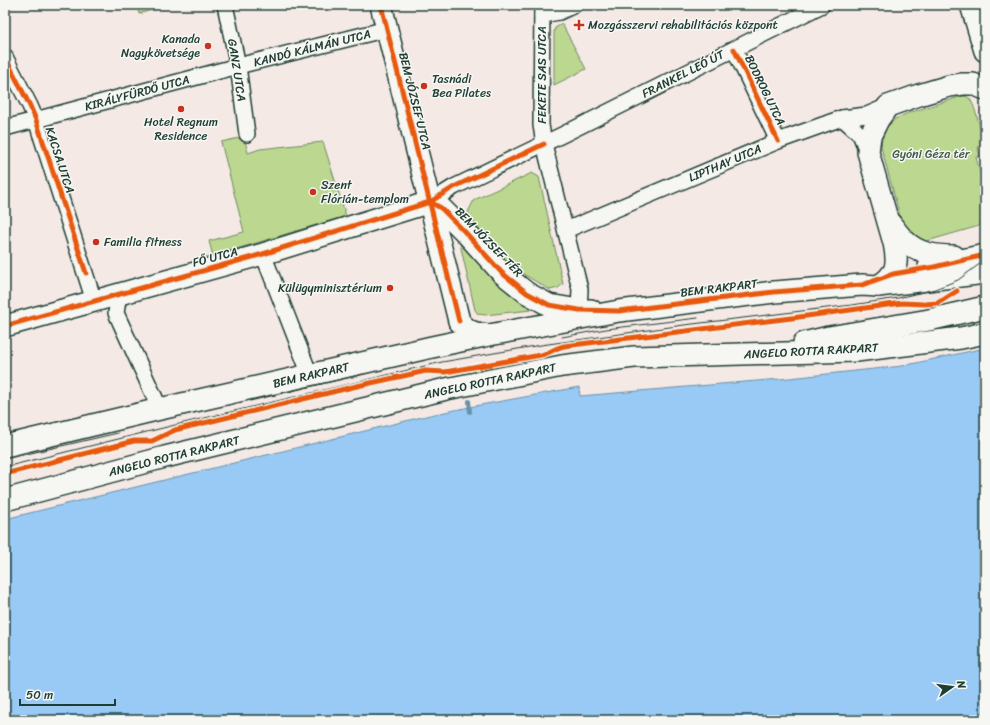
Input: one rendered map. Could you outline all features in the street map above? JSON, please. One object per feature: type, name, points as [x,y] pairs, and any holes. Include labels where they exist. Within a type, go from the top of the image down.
[{"type":"main road","name":"BEM JÓZSEF UTCA","points":[[381,5],[430,202]]},
{"type":"main road","points":[[971,5],[985,51]]},
{"type":"main road","points":[[878,282],[896,265],[896,258],[888,220],[868,152],[870,136],[878,120],[888,106],[949,86],[973,84],[985,89]]},
{"type":"main road","points":[[430,202],[459,321],[468,330],[489,336]]},
{"type":"main road","name":"FŐ UTCA","points":[[5,326],[263,254],[430,202]]},
{"type":"main road","name":"BEM JÓZSEF TÉR","points":[[430,202],[441,208],[451,217],[502,273],[528,293],[549,305],[579,310]]},
{"type":"main road","points":[[888,220],[904,240],[923,252],[936,256],[984,261]]},
{"type":"main road","name":"BEM RAKPART","points":[[5,446],[432,347],[619,311],[774,292],[878,282],[984,261]]},
{"type":"main road","points":[[777,353],[802,343],[929,320],[985,307]]},
{"type":"main road","name":"BEM RAKPART","points":[[579,310],[619,311]]},
{"type":"main road","name":"ANGELO ROTTA RAKPART","points":[[5,500],[165,457],[446,389],[562,366],[634,357],[856,351],[961,338],[985,333]]},
{"type":"street","name":"GANZ UTCA","points":[[225,5],[238,66],[247,134]]},
{"type":"street","points":[[542,10],[559,12],[574,5]]},
{"type":"street","name":"FRANKEL LEÓ ÚT","points":[[544,144],[822,5]]},
{"type":"street","name":"FEKETE SAS UTCA","points":[[542,10],[541,125],[544,144]]},
{"type":"street","name":"KANDÓ KÁLMÁN UTCA","points":[[238,66],[387,30]]},
{"type":"street","name":"BODROG UTCA","points":[[734,49],[778,141]]},
{"type":"street","name":"KACSA UTCA","points":[[5,57],[36,120],[94,301]]},
{"type":"street","name":"KIRÁLYFÜRDŐ UTCA","points":[[5,128],[238,66]]},
{"type":"street","name":"LIPTHAY UTCA","points":[[566,230],[778,141],[842,118],[867,115],[888,106]]},
{"type":"street","points":[[842,118],[860,134],[868,152]]},
{"type":"street","points":[[430,202],[454,186],[544,144],[580,289],[579,310],[569,317],[552,324]]},
{"type":"street","points":[[263,254],[310,375]]},
{"type":"street","points":[[119,294],[116,313],[160,409]]},
{"type":"green space","points":[[137,5],[167,5],[139,14]]},
{"type":"green space","points":[[562,24],[586,69],[554,85],[554,32],[555,28]]},
{"type":"green space","name":"Gyóni Géza tér","points":[[963,96],[969,98],[974,106],[984,145],[979,146],[980,156],[976,157],[985,191],[985,217],[979,226],[920,243],[904,231],[881,147],[882,139],[887,127],[895,119],[908,113]]},
{"type":"green space","points":[[244,137],[248,153],[260,149],[323,142],[346,216],[213,256],[209,241],[244,232],[221,142]]},
{"type":"green space","points":[[532,173],[539,177],[563,284],[558,288],[550,290],[515,269],[477,227],[468,212],[474,200]]},
{"type":"green space","points":[[458,235],[536,304],[531,310],[485,315],[478,314],[475,310]]},
{"type":"water","points":[[985,348],[985,720],[5,720],[5,519],[430,415],[579,387],[580,396],[780,379],[902,366]]},
{"type":"waterway","points":[[469,401],[470,412]]},
{"type":"tram line","points":[[5,467],[442,362],[541,345],[898,298],[935,289],[958,280],[985,260]]},
{"type":"tram line","points":[[562,337],[606,329],[698,318]]},
{"type":"tram line","points":[[250,401],[363,374]]},
{"type":"tram line","points":[[5,459],[118,433]]},
{"type":"cycle path","points":[[381,5],[459,321]]},
{"type":"cycle path","points":[[734,49],[778,141]]},
{"type":"cycle path","points":[[5,57],[36,120],[86,273]]},
{"type":"cycle path","points":[[5,326],[263,254],[430,202],[454,187],[544,144]]},
{"type":"cycle path","points":[[430,202],[441,208],[502,273],[527,293],[549,305],[579,310],[619,311],[774,292],[862,285],[893,274],[934,267],[985,255]]},
{"type":"cycle path","points":[[5,474],[134,441],[152,441],[175,430],[426,371],[445,372],[541,355],[564,346],[902,303],[937,303],[957,291]]},
{"type":"place","name":"Mozgásszervi rehabilitációs központ","points":[[579,25]]},
{"type":"place","name":"Kanada Nagykövetsége","points":[[208,46]]},
{"type":"place","name":"Tasnádi Bea Pilates","points":[[424,86]]},
{"type":"place","name":"Hotel Regnum Residence","points":[[181,109]]},
{"type":"place","name":"Szent Flórián-templom","points":[[313,192]]},
{"type":"place","name":"Familia fitness","points":[[96,242]]},
{"type":"place","name":"Külügyminisztérium","points":[[390,288]]}]
